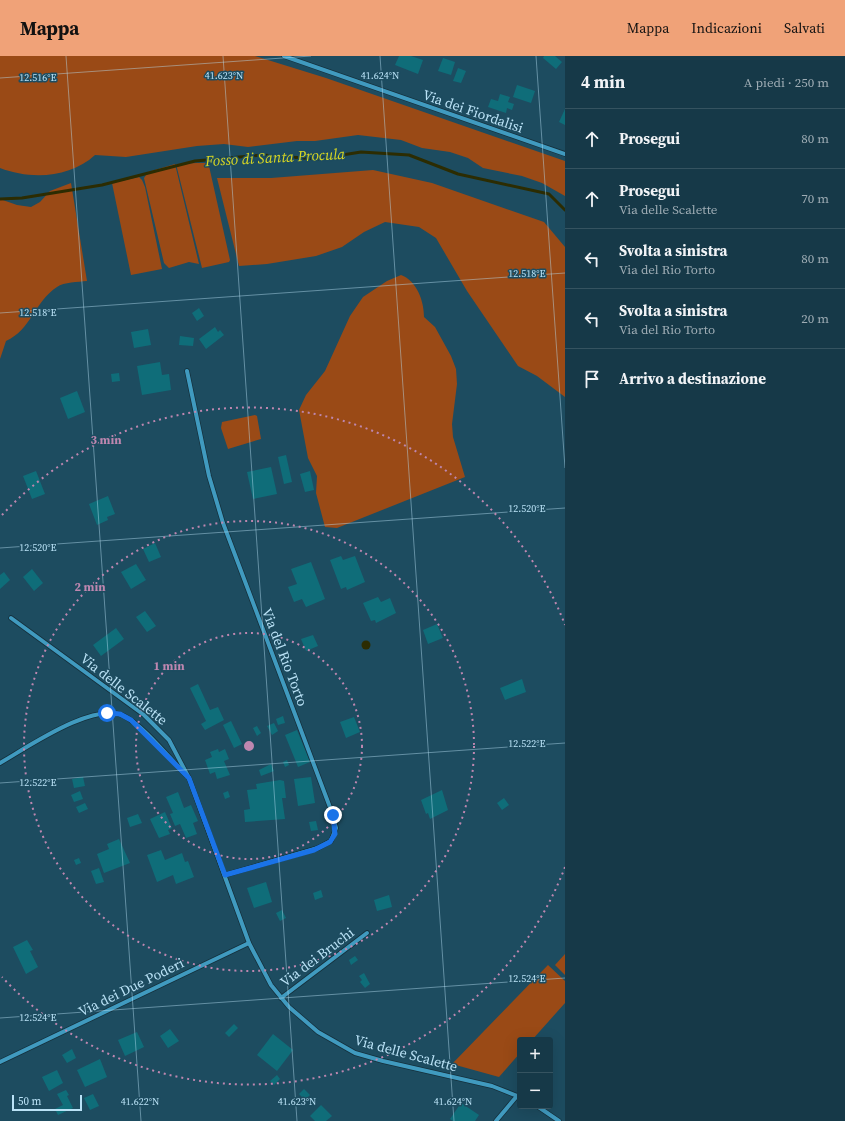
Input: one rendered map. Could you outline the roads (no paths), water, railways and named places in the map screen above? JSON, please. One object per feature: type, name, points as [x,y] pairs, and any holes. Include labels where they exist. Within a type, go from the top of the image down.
[{"type":"street","name":"Via dei Fiordalisi","points":[[284,56],[565,154]]},
{"type":"street","name":"Via del Rio Torto","points":[[187,371],[210,476],[223,523],[332,810],[336,828],[331,841],[318,848],[225,875]]},
{"type":"street","name":"Via delle Scalette","points":[[11,618],[151,721],[172,744],[189,778],[249,943],[271,985],[281,998],[318,1032],[355,1053],[383,1061],[492,1086],[517,1096]]},
{"type":"street","points":[[0,763],[78,720],[93,715],[111,713],[124,716],[138,726],[189,778]]},
{"type":"street","name":"Via dei Bruchi","points":[[281,998],[367,933]]},
{"type":"street","name":"Via dei Due Poderi","points":[[0,1062],[249,943]]},
{"type":"street","points":[[496,1121],[517,1097]]},
{"type":"street","points":[[541,1109],[559,1121]]},
{"type":"waterway","name":"Fosso di Santa Procula","points":[[0,199],[22,198],[102,185],[195,161],[262,155],[317,159],[361,152],[409,155],[458,174],[549,194],[565,210]]}]
